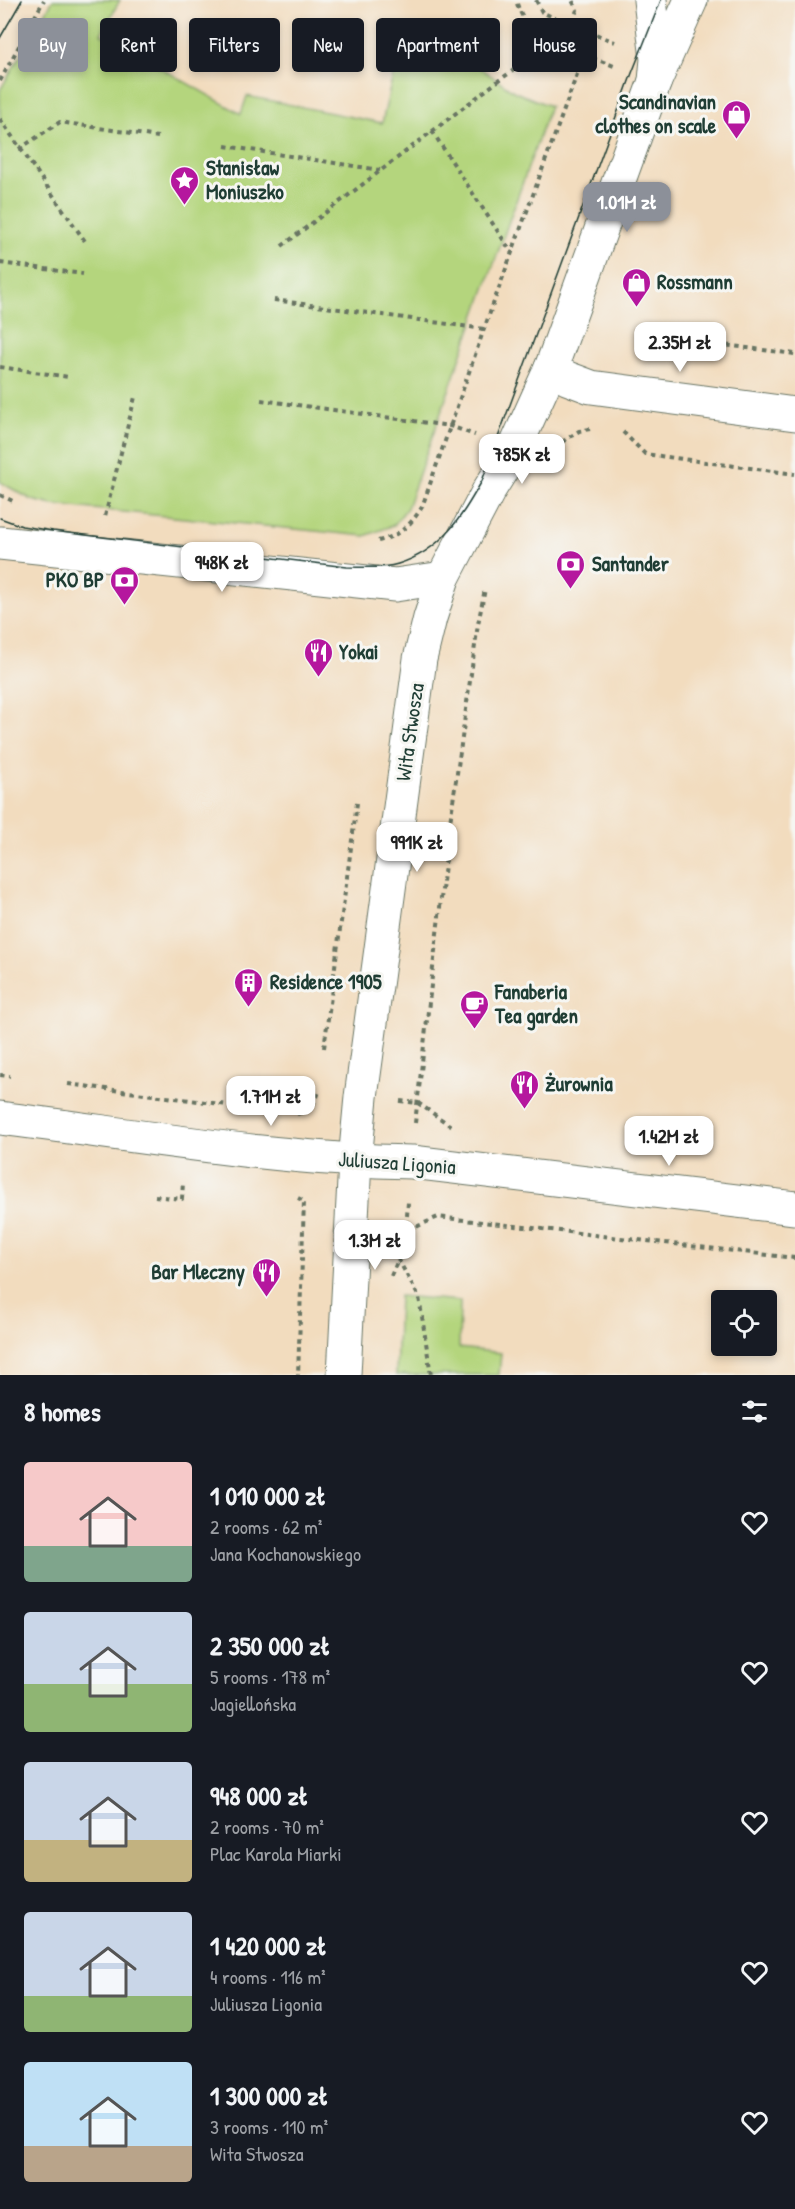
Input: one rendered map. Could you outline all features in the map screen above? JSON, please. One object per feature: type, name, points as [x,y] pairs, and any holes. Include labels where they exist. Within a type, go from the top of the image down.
[{"type":"street","points":[[650,0],[657,58],[655,81]]},
{"type":"street","points":[[655,81],[691,0]]},
{"type":"street","name":"Wita Stwosza","points":[[344,1375],[355,1161],[420,659],[443,578],[489,490],[514,450],[551,368],[655,81]]},
{"type":"street","points":[[551,368],[567,378],[591,387],[795,414]]},
{"type":"street","points":[[0,543],[395,585],[443,578]]},
{"type":"street","name":"Juliusza Ligonia","points":[[0,1118],[292,1155],[355,1161],[412,1162],[795,1208]]},
{"type":"path","points":[[0,81],[44,0]]},
{"type":"path","points":[[516,0],[523,18]]},
{"type":"path","points":[[536,0],[542,12],[556,18]]},
{"type":"path","points":[[572,0],[577,10],[574,18]]},
{"type":"path","points":[[597,35],[619,44]]},
{"type":"path","points":[[597,60],[621,68]]},
{"type":"path","points":[[282,246],[512,71]]},
{"type":"path","points":[[369,544],[392,538],[412,523],[423,507],[484,328],[578,72]]},
{"type":"path","points":[[0,119],[87,244]]},
{"type":"path","points":[[20,148],[60,122],[158,137]]},
{"type":"path","points":[[432,131],[512,253]]},
{"type":"path","points":[[225,146],[381,170]]},
{"type":"path","points":[[0,262],[83,274]]},
{"type":"path","points":[[274,300],[484,328]]},
{"type":"path","points":[[640,352],[669,338],[795,354]]},
{"type":"path","points":[[0,367],[69,376]]},
{"type":"path","points":[[104,520],[135,397]]},
{"type":"path","points":[[261,400],[450,426]]},
{"type":"path","points":[[562,442],[579,431],[600,428]]},
{"type":"path","points":[[620,429],[645,454],[795,474]]},
{"type":"path","points":[[0,495],[22,504]]},
{"type":"path","points":[[390,1282],[403,1250],[448,830],[480,612],[488,580]]},
{"type":"path","points":[[323,1058],[358,795]]},
{"type":"path","points":[[0,1075],[12,1076]]},
{"type":"path","points":[[285,1112],[297,1114],[309,1110],[315,1103],[320,1081]]},
{"type":"path","points":[[59,1082],[261,1109]]},
{"type":"path","points":[[319,1092],[418,1103],[451,1125],[463,1127]]},
{"type":"path","points":[[155,1196],[182,1199],[184,1180]]},
{"type":"path","points":[[296,1197],[304,1201],[298,1375]]},
{"type":"path","points":[[303,1224],[352,1230],[405,1232],[438,1217],[795,1258]]},
{"type":"path","points":[[398,1259],[419,1297],[430,1375]]},
{"type":"green space","points":[[53,0],[120,0],[110,18],[100,18],[100,72],[168,72],[241,114],[247,96],[382,123],[394,72],[486,72],[515,92],[550,106],[407,508],[394,525],[365,536],[53,505],[32,500],[0,482],[0,90],[18,59],[18,72],[88,72],[88,18],[42,18]]},
{"type":"green space","points":[[399,1296],[460,1301],[459,1348],[501,1353],[499,1375],[396,1375]]},
{"type":"tram line","points":[[0,38],[22,0]]},
{"type":"tram line","points":[[0,518],[22,526],[53,531],[347,567],[392,566],[413,558],[438,542],[466,508],[482,481],[661,0]]},
{"type":"place","name":"Scandinavian clothes on scale","points":[[737,140]]},
{"type":"place","name":"Stanisław Moniuszko","points":[[185,206]]},
{"type":"place","name":"Rossmann","points":[[636,308]]},
{"type":"place","name":"Santander","points":[[571,590]]},
{"type":"place","name":"PKO BP","points":[[125,606]]},
{"type":"place","name":"Yokai","points":[[318,678]]},
{"type":"place","name":"Residence 1905","points":[[249,1008]]},
{"type":"place","name":"Fanaberia Tea garden","points":[[474,1030]]},
{"type":"place","name":"Żurownia","points":[[524,1110]]},
{"type":"place","name":"Bar Mleczny","points":[[266,1298]]}]
